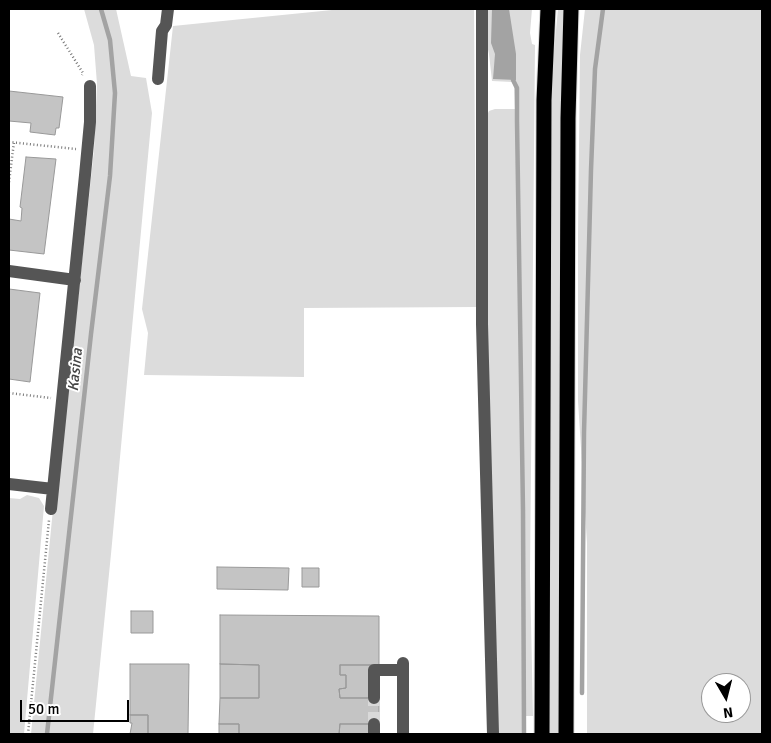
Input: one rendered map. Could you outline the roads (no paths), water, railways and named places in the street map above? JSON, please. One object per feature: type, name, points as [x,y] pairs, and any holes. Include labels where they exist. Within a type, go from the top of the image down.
[{"type":"highway","points":[[566,734],[568,126],[571,9]]},
{"type":"highway","points":[[570,42],[578,9]]},
{"type":"highway","points":[[542,734],[544,109],[549,10]]},
{"type":"lane","points":[[158,79],[162,31],[166,25],[168,9]]},
{"type":"lane","points":[[482,9],[482,324],[493,734]]},
{"type":"lane","points":[[50,509],[75,280],[87,150],[90,89]]},
{"type":"lane","points":[[9,271],[75,280]]},
{"type":"lane","points":[[9,484],[53,489]]},
{"type":"lane","points":[[374,698],[374,670],[403,667],[403,734]]},
{"type":"waterway","name":"Kasina","points":[[47,734],[110,176],[115,93],[110,40],[101,9]]},
{"type":"waterway","points":[[582,693],[584,433],[591,170],[595,69],[603,9]]},
{"type":"waterway","points":[[513,80],[517,88],[524,734]]},
{"type":"tunnel","points":[[374,698],[374,724]]}]
